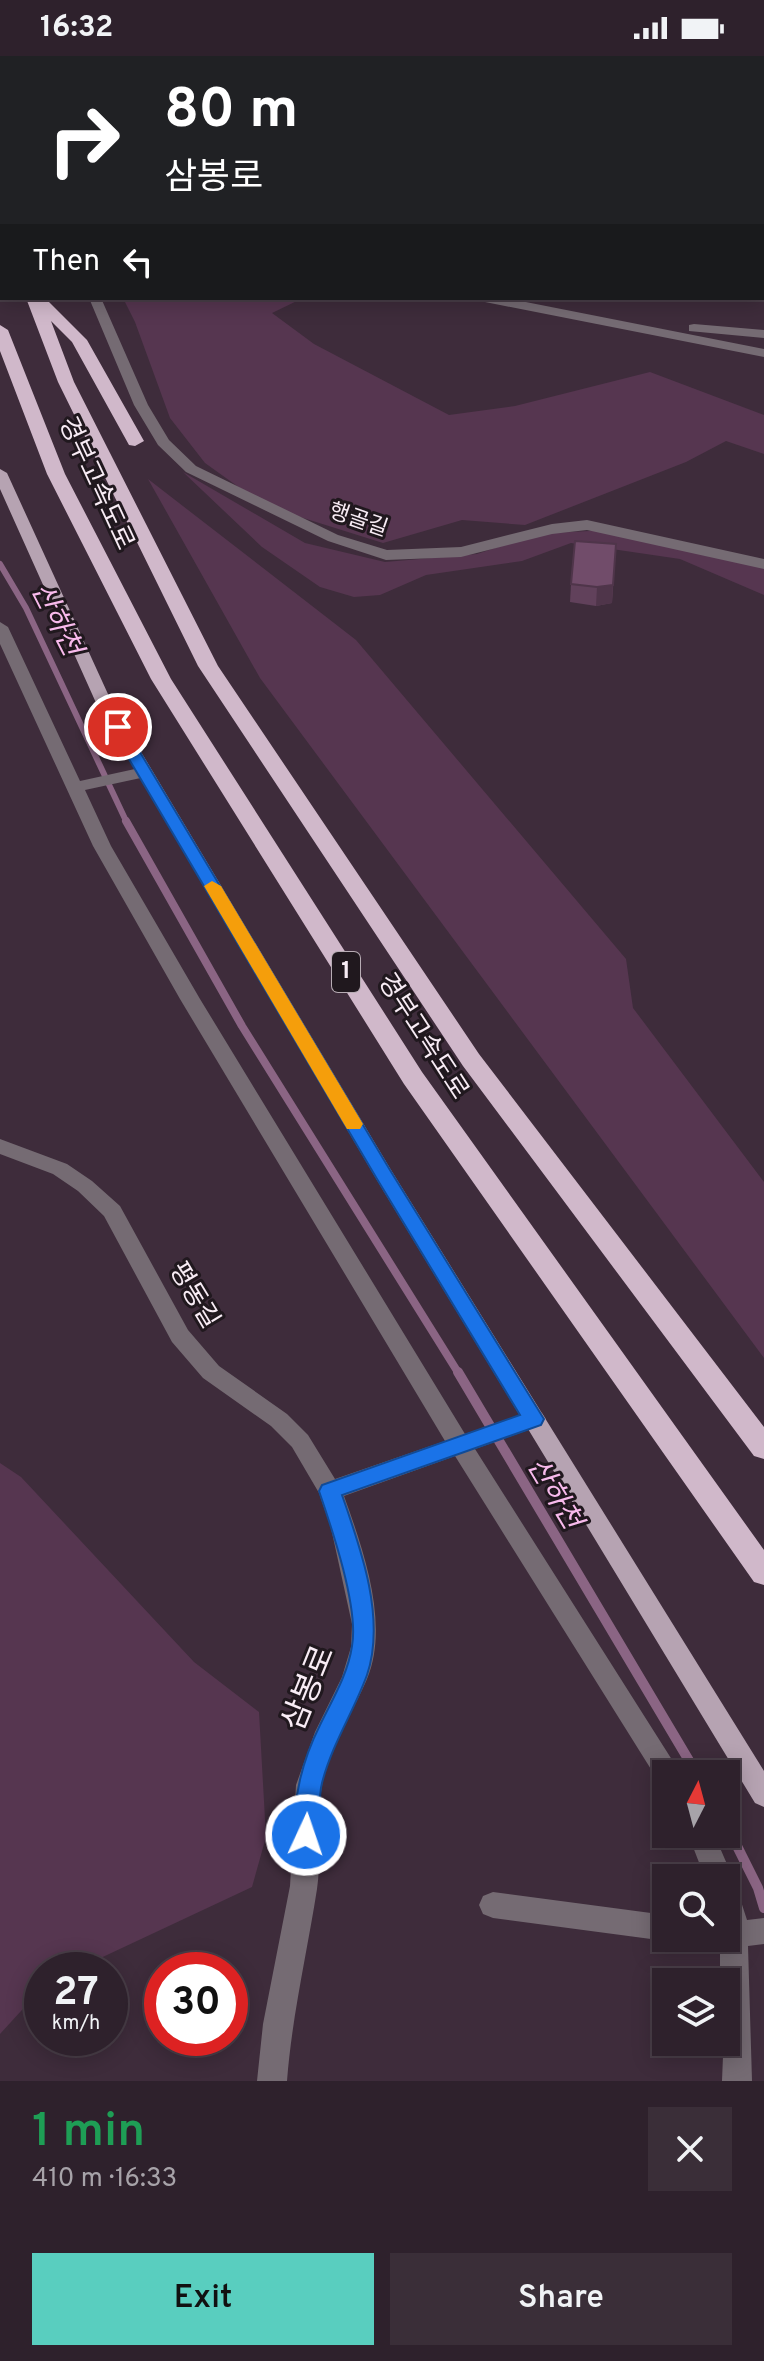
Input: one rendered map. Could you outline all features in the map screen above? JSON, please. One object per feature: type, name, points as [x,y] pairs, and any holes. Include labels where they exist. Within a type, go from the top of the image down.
[{"type":"highway","name":"경부고속도로","points":[[36,300],[66,382],[208,666],[471,1060],[764,1448]]},
{"type":"highway","points":[[37,300],[79,340],[135,441]]},
{"type":"highway","name":"경부고속도로","points":[[0,330],[56,474],[161,679],[413,1078],[764,1573]]},
{"type":"main road","points":[[0,473],[105,705],[384,1175],[764,1795]]},
{"type":"street","name":"행골길","points":[[96,300],[141,405],[163,442],[191,469],[333,538],[386,555],[461,552],[552,529],[587,525],[764,564]]},
{"type":"street","points":[[495,300],[764,353]]},
{"type":"street","points":[[539,300],[681,327],[764,334]]},
{"type":"street","points":[[0,627],[83,785],[102,846],[190,999],[467,1443],[659,1760]]},
{"type":"street","points":[[83,785],[144,772]]},
{"type":"street","name":"평동길","points":[[0,1146],[60,1169],[85,1186],[112,1211],[180,1336],[211,1372],[279,1420],[300,1441],[330,1491]]},
{"type":"street","points":[[330,1491],[534,1419]]},
{"type":"street","name":"삼봉로","points":[[272,2081],[277,2024],[304,1886],[309,1785],[328,1732],[355,1677],[364,1647],[365,1624],[343,1528],[330,1491]]},
{"type":"street","points":[[493,1905],[652,1926]]},
{"type":"street","points":[[737,2081],[743,1934]]},
{"type":"shaded area","points":[[124,300],[299,300],[272,313],[314,344],[449,415],[515,406],[650,372],[764,415],[764,454],[726,441],[686,462],[525,525],[462,520],[383,543],[265,506],[205,463],[170,418]]},
{"type":"shaded area","points":[[183,472],[305,543],[385,562],[477,554],[552,529],[552,533],[607,530],[764,562],[764,595],[680,559],[571,543],[522,561],[426,575],[380,595],[354,597],[320,587],[262,547]]},
{"type":"shaded area","points":[[148,479],[356,640],[626,959],[633,1008],[764,1182],[764,1358],[260,678]]},
{"type":"shaded area","points":[[0,1463],[21,1477],[194,1662],[259,1712],[266,1837],[252,1887],[113,1952],[24,1952],[24,2008],[0,2034]]},
{"type":"building","points":[[575,541],[616,544],[613,585],[571,584]]},
{"type":"waterway","name":"산하천","points":[[0,564],[26,608],[126,822]]},
{"type":"waterway","name":"산하천","points":[[126,822],[242,1026],[459,1374]]},
{"type":"waterway","name":"산하천","points":[[458,1372],[689,1760]]},
{"type":"waterway","name":"산하천","points":[[738,1848],[758,1888],[764,1908]]},
{"type":"slow traffic","points":[[212,886],[354,1124]]},
{"type":"route","points":[[118,727],[384,1175],[534,1419],[330,1491],[343,1528],[365,1624],[364,1647],[355,1677],[328,1732],[309,1785],[306,1835]]}]
